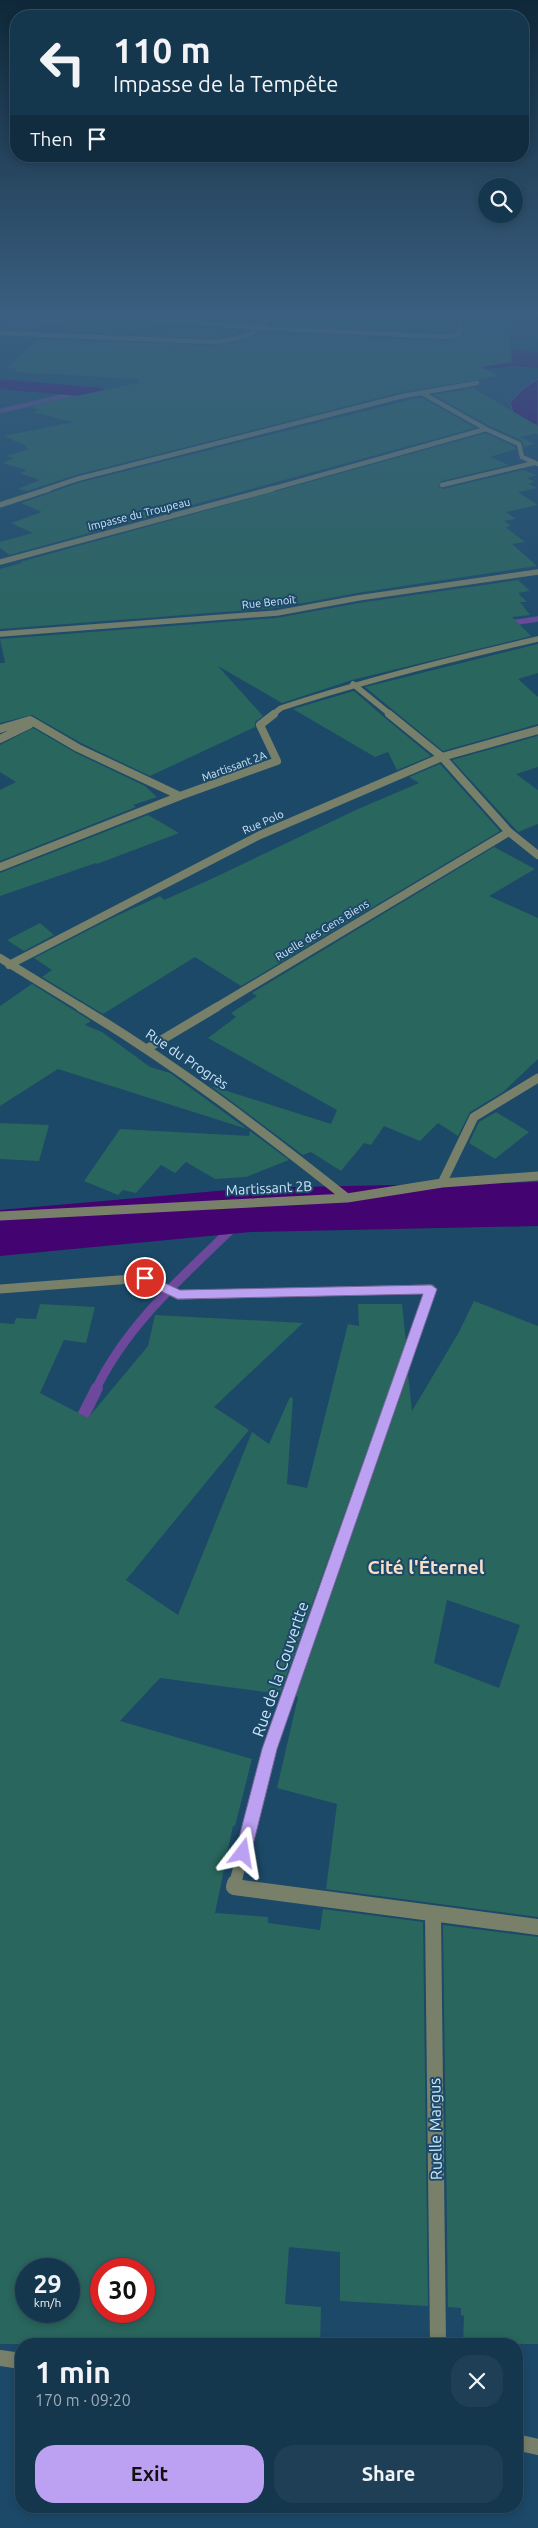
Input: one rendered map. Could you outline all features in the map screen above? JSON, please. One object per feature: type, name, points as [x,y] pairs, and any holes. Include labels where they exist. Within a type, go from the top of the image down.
[{"type":"street","points":[[0,505],[77,479],[258,434]]},
{"type":"street","name":"Impasse du Troupeau","points":[[0,562],[174,516],[468,434]]},
{"type":"street","points":[[497,434],[519,444],[522,457],[536,463]]},
{"type":"street","points":[[442,485],[536,463]]},
{"type":"street","name":"Rue Benoît","points":[[0,634],[277,613],[358,598],[538,572]]},
{"type":"street","name":"Martissant 2A","points":[[0,867],[277,760],[260,725],[281,708],[406,668],[538,639]]},
{"type":"street","points":[[353,684],[442,757],[509,832],[538,855]]},
{"type":"street","points":[[0,729],[30,720],[78,748],[180,796]]},
{"type":"street","points":[[0,739],[35,723]]},
{"type":"street","name":"Rue Polo","points":[[9,965],[260,834],[442,757],[538,730]]},
{"type":"street","name":"Ruelle des Gens Biens","points":[[148,1048],[509,832]]},
{"type":"street","name":"Rue du Progrès","points":[[0,958],[148,1048],[237,1111],[347,1198]]},
{"type":"street","points":[[442,1182],[474,1116],[538,1078]]},
{"type":"street","name":"Martissant 2B","points":[[0,1216],[347,1198],[442,1182],[538,1176]]},
{"type":"street","name":"Rue de la Couvertte","points":[[0,1289],[145,1278],[178,1295],[431,1289],[269,1749],[234,1887],[538,1927]]},
{"type":"street","name":"Ruelle Margus","points":[[433,1914],[438,2338]]},
{"type":"street","points":[[0,2358],[15,2360]]},
{"type":"street","points":[[523,2444],[538,2447]]},
{"type":"building","points":[[13,434],[237,434],[76,475],[27,491],[18,489],[40,480],[20,473],[27,470],[3,463],[14,458],[7,456],[29,449],[25,447],[27,446],[3,436]]},
{"type":"building","points":[[274,434],[453,434],[9,555],[0,548],[0,542],[33,533],[11,523],[42,512],[21,503],[78,483]]},
{"type":"building","points":[[482,434],[488,434],[515,447],[516,449],[490,457],[509,465],[441,481],[438,486],[443,489],[523,470],[537,475],[527,478],[535,482],[528,484],[537,488],[518,492],[538,505],[506,512],[516,519],[504,521],[511,526],[505,527],[525,542],[512,544],[537,566],[357,593],[276,608],[0,629],[0,569],[22,563],[20,562]]},
{"type":"building","points":[[508,434],[534,434],[520,437],[535,444],[524,447],[521,440]]},
{"type":"building","points":[[518,580],[530,591],[518,593],[527,602],[520,602],[530,615],[512,617],[531,636],[352,680],[282,703],[218,666],[263,716],[255,722],[255,727],[150,776],[81,743],[32,715],[0,723],[0,663],[5,663],[0,639],[277,618],[359,603]]},
{"type":"building","points":[[538,644],[538,673],[518,679],[538,697],[538,724],[443,751],[365,687]]},
{"type":"building","points":[[354,691],[431,756],[397,770],[388,752],[375,757],[293,709]]},
{"type":"building","points":[[33,728],[76,753],[145,786],[157,797],[133,805],[136,807],[0,861],[0,790],[16,782],[0,772],[0,745]]},
{"type":"building","points":[[538,736],[538,767],[516,774],[538,790],[538,824],[518,832],[452,760]]},
{"type":"building","points":[[440,764],[500,831],[241,986],[195,957],[103,1014],[42,977],[52,970],[34,958],[160,896],[164,900],[358,809],[419,783],[409,777]]},
{"type":"building","points":[[148,815],[179,833],[97,864],[0,896],[0,873]]},
{"type":"building","points":[[494,847],[535,869],[489,896],[538,918],[538,1059],[503,1092],[470,1112],[458,1136],[438,1123],[420,1141],[384,1126],[371,1145],[364,1143],[341,1171],[311,1152],[303,1155],[211,1086],[331,1124],[337,1110],[208,1038],[236,1017],[231,1013],[257,996],[252,993]]},
{"type":"building","points":[[40,923],[54,935],[24,951],[7,940]]},
{"type":"building","points":[[32,984],[91,1021],[85,1025],[102,1032],[150,1067],[170,1073],[247,1129],[58,1069],[0,1106],[0,1006]]},
{"type":"building","points":[[496,1112],[529,1132],[495,1159],[469,1143],[479,1122]]},
{"type":"building","points":[[0,1123],[49,1125],[39,1161],[0,1159]]},
{"type":"building","points":[[120,1129],[249,1136],[250,1131],[289,1160],[246,1177],[215,1179],[186,1162],[175,1173],[161,1165],[136,1193],[123,1190],[118,1195],[84,1181]]},
{"type":"building","points":[[474,1301],[538,1326],[538,1917],[326,1889],[337,1804],[277,1788],[298,1697],[296,1696],[408,1374],[412,1411],[459,1332]],"holes":[[[447,1600],[520,1625],[499,1688],[434,1663]]]},
{"type":"building","points":[[40,1304],[95,1307],[86,1343],[64,1340],[40,1393],[88,1418],[148,1346],[155,1315],[303,1323],[214,1407],[249,1430],[126,1580],[178,1615],[252,1432],[269,1444],[290,1397],[293,1398],[287,1484],[307,1488],[348,1324],[359,1326],[358,1304],[402,1304],[406,1342],[280,1694],[160,1678],[120,1721],[252,1759],[235,1826],[233,1826],[215,1913],[268,1917],[268,1923],[320,1930],[323,1909],[423,1922],[428,2306],[340,2301],[340,2252],[289,2247],[285,2304],[321,2307],[320,2338],[15,2338],[15,2344],[0,2344],[0,1323],[14,1324],[16,1318],[36,1319]]},
{"type":"building","points":[[443,1925],[538,1937],[538,2344],[523,2344],[523,2338],[463,2338],[464,2316],[461,2315],[461,2308],[448,2307]]},
{"type":"waterway","points":[[505,624],[538,619]]},
{"type":"waterway","points":[[0,1233],[251,1210],[538,1204]]},
{"type":"waterway","points":[[96,1389],[110,1363],[146,1315],[251,1210]]},
{"type":"waterway","points":[[78,1426],[97,1388]]},
{"type":"district","name":"Cité l'Éternel","points":[[426,1567]]},
{"type":"route","points":[[145,1278],[178,1295],[431,1289],[269,1749],[243,1853]]}]
